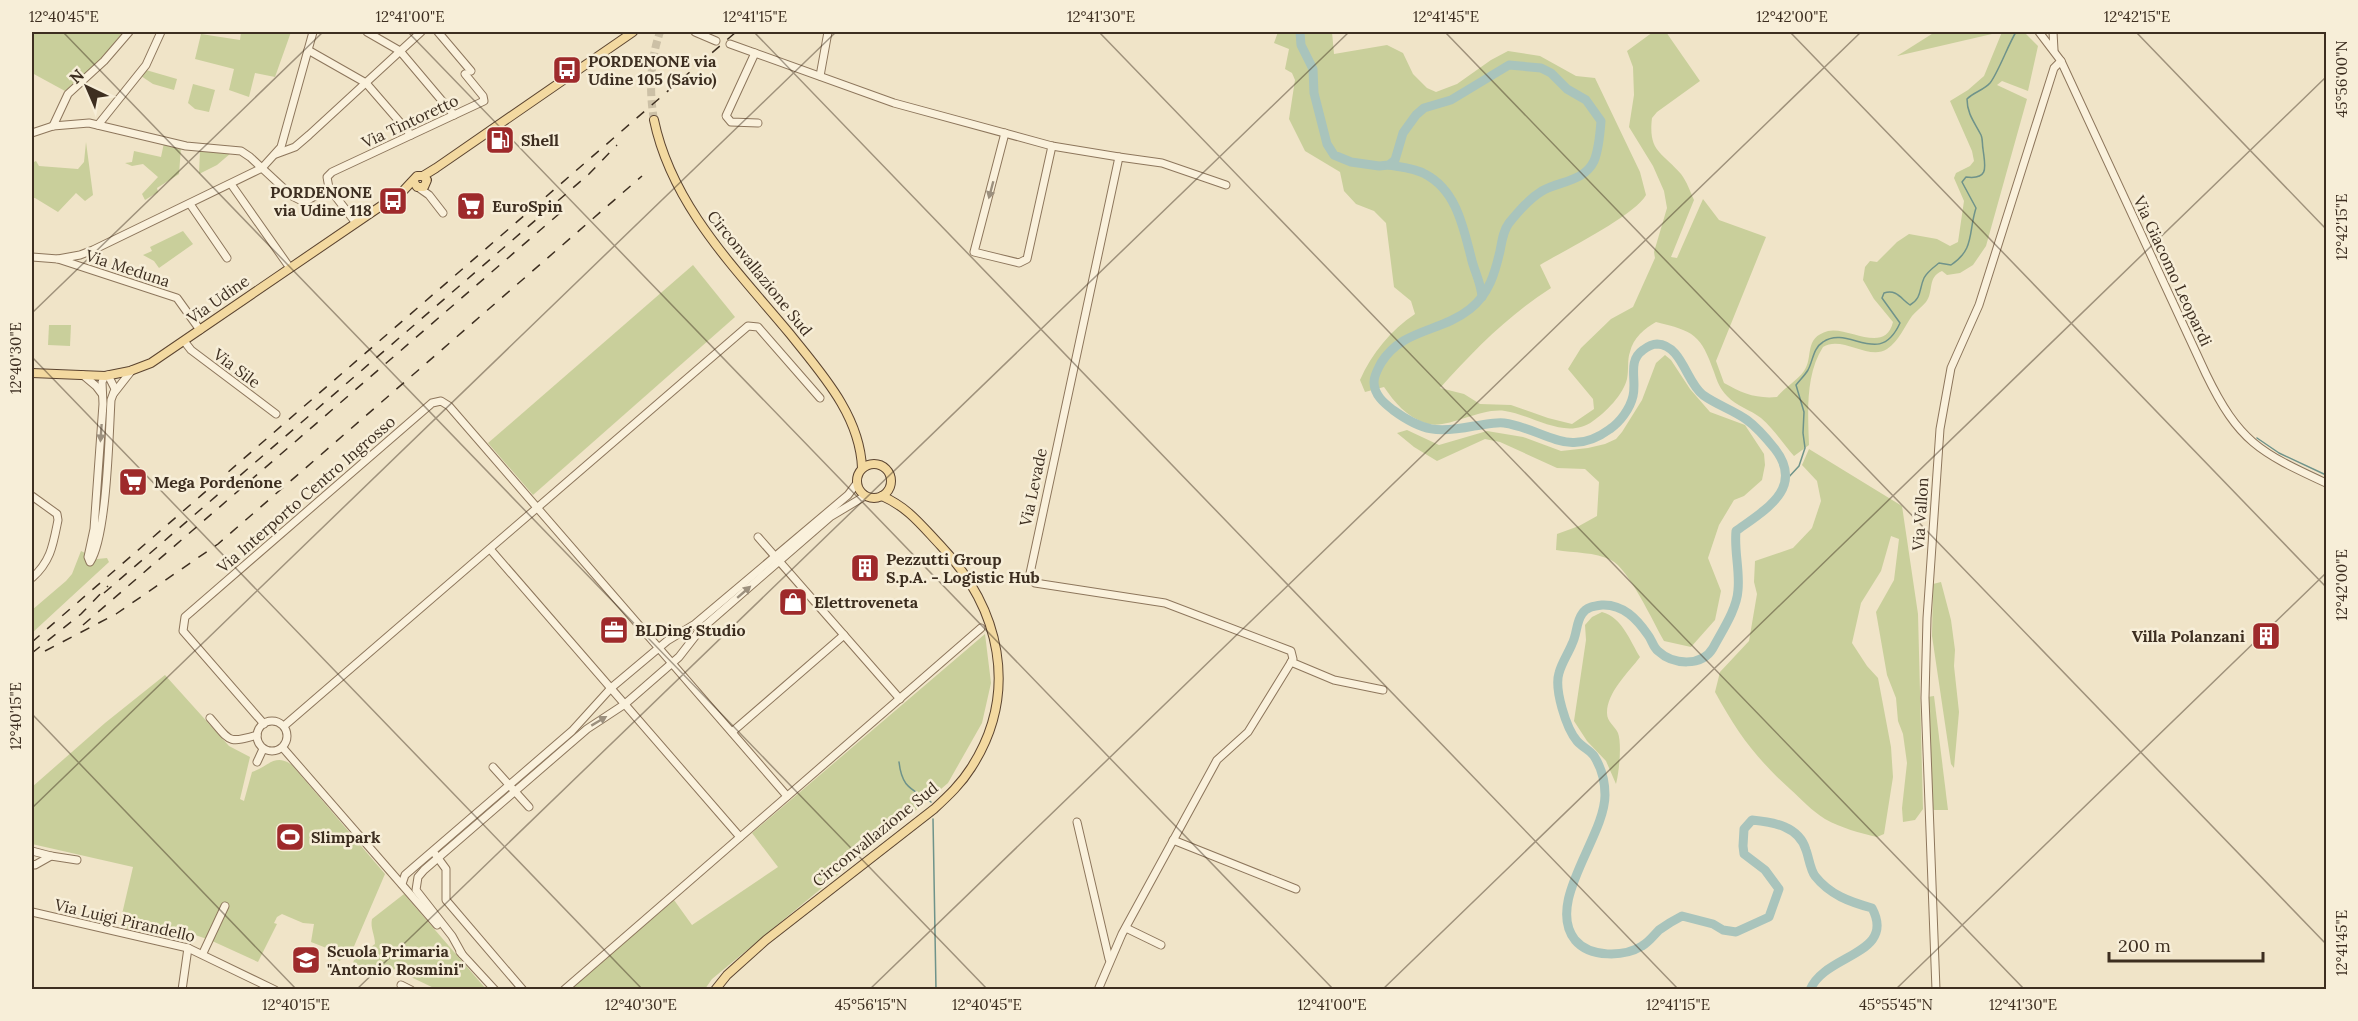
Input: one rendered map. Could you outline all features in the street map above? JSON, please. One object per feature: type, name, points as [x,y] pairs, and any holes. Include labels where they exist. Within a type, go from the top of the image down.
[{"type":"main road","name":"Via Udine","points":[[32,373],[107,376],[151,363],[403,191],[421,182],[436,168],[633,32]]},
{"type":"main road","name":"Circonvallazione Sud","points":[[654,120],[668,166],[690,208],[718,247],[828,382],[840,401],[856,437]]},
{"type":"main road","points":[[856,437],[875,464]]},
{"type":"main road","points":[[856,437],[862,468],[857,483],[860,490],[865,496],[873,498],[882,496],[890,487]]},
{"type":"main road","points":[[862,468],[875,464],[884,466],[890,474],[890,487],[904,507]]},
{"type":"main road","name":"Circonvallazione Sud","points":[[715,990],[733,969],[766,940],[934,809],[956,788],[970,770],[990,729],[998,686],[998,663],[991,622],[966,575],[904,507],[882,496]]},
{"type":"street","points":[[53,126],[68,94],[104,61],[129,32]]},
{"type":"street","points":[[98,125],[146,65],[161,32]]},
{"type":"street","points":[[58,259],[93,250],[262,168],[281,147],[313,32]]},
{"type":"street","points":[[367,32],[400,51],[453,115]]},
{"type":"street","points":[[276,154],[295,147],[421,32]]},
{"type":"street","name":"Via Tintoretto","points":[[329,188],[327,177],[332,172],[480,103],[485,98],[438,32]]},
{"type":"street","points":[[695,32],[716,41]]},
{"type":"street","points":[[820,76],[828,32]]},
{"type":"street","name":"Via Giacomo Leopardi","points":[[2039,32],[2061,61],[2206,374],[2228,415],[2248,439],[2264,452],[2326,483]]},
{"type":"street","points":[[2054,32],[2054,50]]},
{"type":"street","points":[[730,44],[894,103],[1052,146],[1162,163],[1226,185]]},
{"type":"street","points":[[308,50],[366,83],[411,135]]},
{"type":"street","points":[[756,53],[726,116],[731,122],[758,123]]},
{"type":"street","name":"Via Vallon","points":[[1936,990],[1924,698],[1940,429],[1951,369],[1975,316],[2054,68],[2061,61]]},
{"type":"street","points":[[32,133],[53,126],[80,123],[98,125],[186,146],[241,152],[292,196],[300,200],[308,200],[329,188],[356,223]]},
{"type":"street","points":[[1005,133],[974,252],[1019,263],[1027,260],[1052,146]]},
{"type":"street","name":"Via Levade","points":[[1119,157],[1029,578],[1035,583],[1165,603],[1291,651],[1293,659],[1290,662]]},
{"type":"street","points":[[421,182],[442,213]]},
{"type":"street","points":[[231,184],[290,268]]},
{"type":"street","points":[[190,204],[227,258]]},
{"type":"street","name":"Via Meduna","points":[[32,257],[58,259],[177,298],[200,330]]},
{"type":"street","points":[[284,726],[748,326],[758,327],[820,398]]},
{"type":"street","name":"Via Sile","points":[[184,341],[191,350],[276,414]]},
{"type":"street","points":[[113,396],[132,370]]},
{"type":"street","points":[[83,375],[96,386],[103,398]]},
{"type":"street","points":[[113,396],[99,505],[88,557],[90,562],[98,548],[99,505],[103,398],[101,386],[107,376],[114,384],[113,396]]},
{"type":"street","name":"Via Interporto Centro Ingrosso","points":[[264,724],[183,631],[185,617],[432,402],[441,401],[449,406],[787,796]]},
{"type":"street","points":[[402,884],[405,875],[413,868],[435,854],[512,788],[587,729],[625,704],[672,663],[700,630],[848,495],[857,483]]},
{"type":"street","points":[[32,496],[57,514],[58,520],[44,568],[32,578]]},
{"type":"street","points":[[512,788],[583,721],[611,688],[658,648],[695,624],[830,517],[865,496]]},
{"type":"street","points":[[758,537],[900,699]]},
{"type":"street","points":[[490,549],[740,837]]},
{"type":"street","points":[[564,990],[981,628]]},
{"type":"street","points":[[732,732],[844,635]]},
{"type":"street","points":[[1098,990],[1126,928],[1217,760],[1248,732],[1290,662],[1334,680],[1383,690]]},
{"type":"street","points":[[210,718],[229,740],[236,741],[257,735],[264,724],[274,721],[284,726]]},
{"type":"street","points":[[257,735],[263,748],[273,752],[283,748],[287,739],[284,726]]},
{"type":"street","points":[[257,762],[263,748]]},
{"type":"street","points":[[283,748],[495,990]]},
{"type":"street","points":[[493,767],[529,807]]},
{"type":"street","points":[[1077,822],[1110,960]]},
{"type":"street","points":[[1173,840],[1296,889]]},
{"type":"street","points":[[32,851],[77,860]]},
{"type":"street","points":[[435,854],[418,877],[416,890],[452,936],[462,954]]},
{"type":"street","points":[[435,854],[446,869],[446,900],[523,990]]},
{"type":"street","points":[[32,864],[35,865],[51,856]]},
{"type":"street","points":[[388,869],[402,872],[413,868]]},
{"type":"street","points":[[402,884],[418,877]]},
{"type":"street","points":[[203,953],[225,906]]},
{"type":"street","name":"Via Luigi Pirandello","points":[[32,912],[188,948],[203,953],[275,990]]},
{"type":"street","points":[[1126,928],[1161,945]]},
{"type":"street","points":[[182,990],[188,948]]},
{"type":"street","points":[[401,985],[411,990]]},
{"type":"green space","points":[[32,32],[123,32],[98,63],[65,91],[32,73]]},
{"type":"green space","points":[[241,32],[291,32],[275,77],[255,73],[249,97],[229,90],[234,69],[195,59],[201,34],[240,40]]},
{"type":"green space","points":[[1278,32],[1332,32],[1334,54],[1387,45],[1403,53],[1413,74],[1427,88],[1436,92],[1457,84],[1508,51],[1540,56],[1576,76],[1595,78],[1640,172],[1646,195],[1628,213],[1540,265],[1551,288],[1492,334],[1440,388],[1464,394],[1480,404],[1511,405],[1572,424],[1594,409],[1593,399],[1568,369],[1581,348],[1611,319],[1633,307],[1655,258],[1654,252],[1667,208],[1664,191],[1653,166],[1629,127],[1634,95],[1633,67],[1627,51],[1653,32],[1666,32],[1700,81],[1652,118],[1651,129],[1654,145],[1681,174],[1694,200],[1671,257],[1677,258],[1703,199],[1719,220],[1766,237],[1716,361],[1724,383],[1749,394],[1777,397],[1804,371],[1812,343],[1820,334],[1836,331],[1874,338],[1882,337],[1889,332],[1893,322],[1874,299],[1863,280],[1865,267],[1870,261],[1877,262],[1897,242],[1909,234],[1937,239],[1950,246],[1958,242],[1964,201],[1954,178],[1956,173],[1970,166],[1974,161],[1972,151],[1950,101],[1968,90],[1984,76],[2002,32],[2027,32],[2026,34],[2038,46],[2028,91],[2002,81],[1997,85],[2027,99],[1986,246],[1973,265],[1960,273],[1947,275],[1942,271],[1934,277],[1926,302],[1912,316],[1898,338],[1887,349],[1872,352],[1838,344],[1823,347],[1810,382],[1809,445],[1794,456],[1761,418],[1735,403],[1725,393],[1705,350],[1694,336],[1679,328],[1656,322],[1644,330],[1634,342],[1629,355],[1627,379],[1618,397],[1598,417],[1583,426],[1561,428],[1505,411],[1485,412],[1453,422],[1433,425],[1407,413],[1384,387],[1365,392],[1360,380],[1370,361],[1390,335],[1415,314],[1411,301],[1394,287],[1386,223],[1374,211],[1356,204],[1344,191],[1340,172],[1305,151],[1289,119],[1295,80],[1292,73],[1285,69],[1289,49],[1274,43]]},
{"type":"green space","points":[[1935,32],[1997,32],[1897,56]]},
{"type":"green space","points":[[146,70],[177,79],[174,90],[153,84],[141,76]]},
{"type":"green space","points":[[193,84],[215,90],[209,112],[195,109],[188,103]]},
{"type":"green space","points":[[86,142],[93,195],[85,201],[76,193],[58,212],[32,198],[32,163],[36,161],[39,166],[78,169],[84,162]]},
{"type":"green space","points":[[164,143],[181,147],[179,174],[157,188],[158,192],[145,200],[142,194],[158,177],[143,164],[132,166],[125,163],[132,162],[134,151],[161,157]]},
{"type":"green space","points":[[200,150],[231,153],[217,165],[199,174]]},
{"type":"green space","points":[[183,231],[193,244],[159,268],[154,261],[143,255],[152,251],[150,247]]},
{"type":"green space","points":[[693,265],[735,317],[533,495],[488,443]]},
{"type":"green space","points":[[49,325],[71,325],[70,346],[48,345]]},
{"type":"green space","points":[[1665,355],[1710,412],[1745,425],[1764,454],[1765,465],[1762,480],[1744,496],[1734,500],[1719,525],[1708,558],[1721,591],[1715,620],[1691,647],[1664,641],[1633,585],[1618,565],[1605,557],[1556,550],[1557,534],[1597,516],[1599,482],[1585,469],[1557,468],[1500,442],[1485,439],[1437,461],[1397,433],[1407,430],[1439,445],[1487,431],[1523,437],[1561,451],[1605,444],[1616,439],[1622,432],[1642,400],[1656,363]]},
{"type":"green space","points":[[1809,449],[1902,506],[1918,614],[1923,809],[1915,820],[1903,822],[1902,808],[1907,763],[1903,734],[1898,721],[1896,698],[1887,675],[1876,612],[1894,580],[1899,539],[1891,536],[1881,571],[1861,603],[1852,643],[1878,678],[1891,747],[1893,777],[1884,834],[1877,837],[1831,822],[1807,805],[1757,755],[1740,733],[1715,692],[1720,672],[1749,641],[1757,594],[1754,582],[1755,561],[1793,548],[1812,528],[1821,501],[1817,481],[1802,465]]},
{"type":"green space","points":[[81,551],[97,559],[107,558],[109,562],[32,633],[32,610],[72,574]]},
{"type":"green space","points":[[1941,582],[1951,620],[1955,650],[1954,666],[1959,712],[1954,768],[1951,764],[1932,636],[1933,584]]},
{"type":"green space","points":[[1602,612],[1620,624],[1640,657],[1614,690],[1608,705],[1608,719],[1617,730],[1620,744],[1616,784],[1606,761],[1587,741],[1574,721],[1586,640],[1585,625],[1592,617]]},
{"type":"green space","points":[[985,634],[991,683],[982,723],[948,783],[712,979],[705,989],[571,989],[674,900],[692,925],[778,867],[752,833]]},
{"type":"green space","points":[[165,675],[229,746],[250,757],[240,799],[244,801],[252,772],[276,760],[292,765],[385,874],[352,951],[347,949],[345,958],[339,961],[333,952],[332,943],[329,949],[311,942],[314,924],[303,923],[282,914],[274,923],[277,924],[258,962],[210,940],[186,932],[185,941],[119,927],[133,867],[32,844],[32,787],[105,723]]},
{"type":"green space","points":[[1934,696],[1948,810],[1934,810],[1931,807],[1927,697]]},
{"type":"green space","points":[[404,894],[486,989],[436,989],[394,969],[388,976],[378,972],[373,976],[351,969],[354,960],[375,944],[372,919]]},
{"type":"waterway","points":[[1300,32],[1301,45],[1313,69],[1314,93],[1327,144],[1334,155],[1351,162],[1389,165],[1395,160],[1403,133],[1424,108],[1451,100],[1509,65],[1541,68],[1551,73],[1567,89],[1586,100],[1601,121],[1597,152],[1590,168],[1578,177],[1537,194],[1509,223],[1504,233],[1493,275],[1487,290],[1477,303],[1447,323],[1400,343],[1381,363],[1375,377],[1374,387],[1386,404],[1422,427],[1450,430],[1504,423],[1557,440],[1582,442],[1595,438],[1610,429],[1624,415],[1633,396],[1635,360],[1638,354],[1651,345],[1657,344],[1665,346],[1678,357],[1692,382],[1703,395],[1742,416],[1755,426],[1775,449],[1783,463],[1786,475],[1783,487],[1778,497],[1769,506],[1736,531],[1737,597],[1729,620],[1708,654],[1695,661],[1687,662],[1664,656],[1656,649],[1634,618],[1610,605],[1593,606],[1580,617],[1574,640],[1559,673],[1558,689],[1562,708],[1573,735],[1592,754],[1599,765],[1605,795],[1596,830],[1571,888],[1567,907],[1568,925],[1575,940],[1581,946],[1598,953],[1617,954],[1642,946],[1659,930],[1682,916],[1736,932],[1769,917],[1779,889],[1765,870],[1744,854],[1744,829],[1752,820],[1776,824],[1798,835],[1803,842],[1812,870],[1821,883],[1841,897],[1872,908],[1877,924],[1875,936],[1867,945],[1829,969],[1818,978],[1810,990]]},
{"type":"waterway","points":[[1787,479],[1799,466],[1805,448],[1804,412],[1796,385],[1808,370],[1817,348],[1823,342],[1833,338],[1863,343],[1883,343],[1892,336],[1900,323],[1882,298],[1884,293],[1896,293],[1910,305],[1918,296],[1924,278],[1929,272],[1939,263],[1951,265],[1964,253],[1970,240],[1976,208],[1962,182],[1966,177],[1982,174],[1985,166],[1982,137],[1970,114],[1967,99],[1990,83],[2016,32]]},
{"type":"waterway","points":[[1389,165],[1421,172],[1444,189],[1461,221],[1482,297]]},
{"type":"waterway","points":[[2257,438],[2279,453],[2326,475]]},
{"type":"waterway","points":[[899,762],[905,782],[931,802]]},
{"type":"waterway","points":[[933,819],[936,990]]},
{"type":"tunnel","points":[[654,120],[651,76],[660,32]]},
{"type":"railway","points":[[32,642],[736,32]]},
{"type":"railway","points":[[104,593],[589,174],[617,145]]},
{"type":"railway","points":[[45,651],[116,614],[218,544],[642,176]]},
{"type":"railway","points":[[83,625],[560,213]]},
{"type":"railway","points":[[32,653],[81,614],[108,586]]},
{"type":"place","name":"PORDENONE via Udine 105 (Savio)","points":[[567,70]]},
{"type":"place","name":"Shell","points":[[500,140]]},
{"type":"place","name":"PORDENONE via Udine 118","points":[[393,201]]},
{"type":"place","name":"EuroSpin","points":[[471,206]]},
{"type":"place","name":"Mega Pordenone","points":[[133,482]]},
{"type":"place","name":"Pezzutti Group S.p.A. - Logistic Hub","points":[[865,568]]},
{"type":"place","name":"Elettroveneta","points":[[793,602]]},
{"type":"place","name":"BLDing Studio","points":[[614,630]]},
{"type":"place","name":"Villa Polanzani","points":[[2266,636]]},
{"type":"place","name":"Slimpark","points":[[290,837]]},
{"type":"place","name":"Scuola Primaria \"Antonio Rosmini\"","points":[[306,960]]}]
